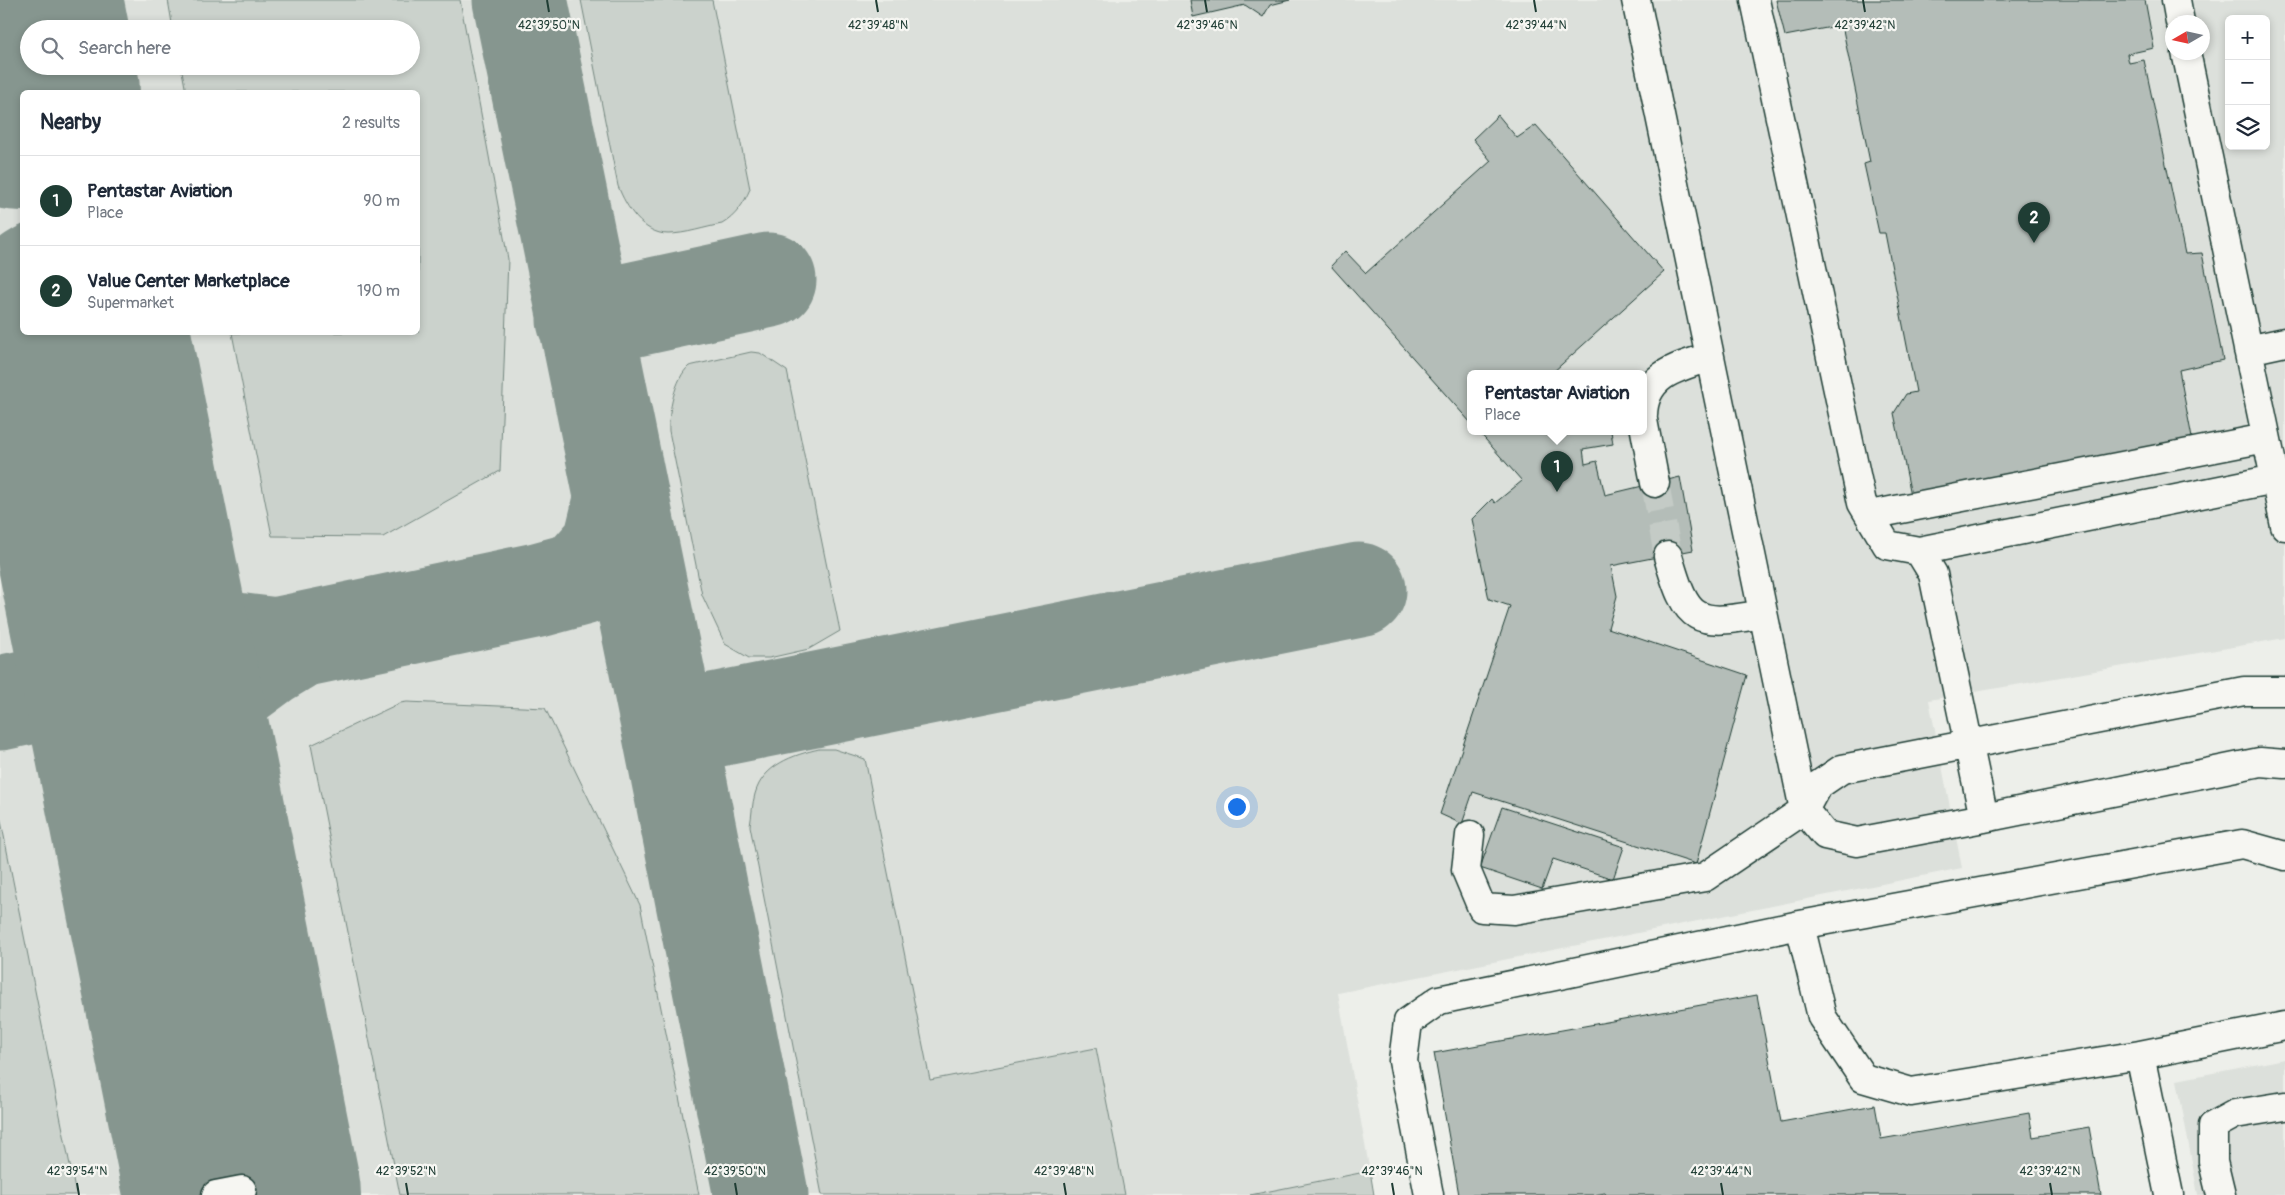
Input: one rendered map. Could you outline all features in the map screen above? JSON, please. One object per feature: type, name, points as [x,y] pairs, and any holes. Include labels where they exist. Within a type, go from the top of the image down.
[{"type":"street","points":[[1636,0],[1804,810],[1825,834],[1857,842],[2260,762],[2285,764]]},
{"type":"street","points":[[1755,0],[1862,503],[1887,545],[1919,551],[2280,478]]},
{"type":"street","points":[[2176,0],[2179,15]]},
{"type":"street","points":[[2188,60],[2266,438],[2280,478],[2285,526]]},
{"type":"street","points":[[2248,350],[2285,342]]},
{"type":"street","points":[[1647,396],[1658,380],[1673,368],[1710,357]]},
{"type":"street","points":[[1646,435],[1656,483]]},
{"type":"street","points":[[1870,515],[2266,438]]},
{"type":"street","points":[[1919,551],[1933,574],[1984,818]]},
{"type":"street","points":[[1668,556],[1677,586],[1687,606],[1696,614],[1707,620],[1718,621],[1763,614]]},
{"type":"street","points":[[1470,835],[1466,870],[1482,908],[1514,910],[1705,877],[1804,810],[1817,786],[1842,769],[2244,691],[2285,691]]},
{"type":"street","points":[[1429,1195],[1403,1061],[1408,1022],[1439,1000],[1800,925],[2242,844],[2285,856]]},
{"type":"street","points":[[1800,925],[1822,1017],[1863,1078],[1911,1092],[2140,1055],[2285,1026]]},
{"type":"street","points":[[2140,1055],[2169,1195]]},
{"type":"street","points":[[2221,1195],[2214,1162],[2213,1126],[2235,1114],[2285,1106]]},
{"type":"shaded area","points":[[0,0],[2285,0],[2285,638],[1929,700],[1962,868],[1338,993],[1374,1195],[0,1195]]},
{"type":"shaded area","points":[[168,0],[460,0],[508,259],[500,471],[383,537],[272,536],[232,335],[420,335],[420,90],[186,90],[183,75],[420,75],[420,20],[171,20]]},
{"type":"shaded area","points":[[581,0],[712,0],[750,189],[739,209],[722,224],[682,233],[659,233],[643,224],[631,210],[618,186]]},
{"type":"shaded area","points":[[751,352],[760,353],[787,371],[840,631],[809,649],[769,658],[749,658],[725,644],[702,595],[669,431],[673,396],[680,379],[689,366]]},
{"type":"shaded area","points":[[400,703],[545,708],[640,905],[699,1195],[400,1195],[311,745]]},
{"type":"shaded area","points":[[819,749],[834,749],[865,759],[930,1080],[1096,1048],[1125,1195],[822,1195],[750,826],[755,794],[765,776],[789,758]]},
{"type":"shaded area","points":[[0,816],[76,1195],[0,1195]]},
{"type":"shaded area","points":[[2285,1059],[2285,1195],[2198,1195],[2177,1080]]},
{"type":"shaded area","points":[[1370,1171],[1374,1195],[1250,1195]]},
{"type":"building","points":[[1190,0],[1290,0],[1270,5],[1263,17],[1245,5],[1193,17]]},
{"type":"building","points":[[1776,0],[2145,0],[2154,48],[2127,54],[2129,63],[2144,60],[2185,254],[2202,253],[2223,360],[2179,370],[2192,438],[1911,495],[1894,413],[1906,394],[1916,392],[1885,233],[1879,233],[1864,164],[1870,162],[1842,25],[1785,36]]},
{"type":"building","points":[[1498,115],[1517,138],[1536,125],[1664,272],[1555,370],[1467,370],[1467,419],[1331,266],[1345,251],[1366,273],[1491,161],[1473,139]]},
{"type":"building","points":[[1482,435],[1612,435],[1613,444],[1583,449],[1585,464],[1597,461],[1605,495],[1680,477],[1693,550],[1611,566],[1617,596],[1608,628],[1747,675],[1696,864],[1473,792],[1462,824],[1440,814],[1510,606],[1489,599],[1472,519],[1492,499],[1495,503],[1522,481]]},
{"type":"building","points":[[1502,807],[1624,847],[1613,879],[1553,859],[1542,889],[1480,868]]},
{"type":"building","points":[[1757,995],[1781,1122],[1875,1105],[1881,1139],[2029,1113],[2033,1137],[2089,1127],[2101,1195],[1606,1195],[1605,1193],[1594,1195],[1459,1195],[1434,1053]]},
{"type":"taxiway","points":[[520,0],[669,729],[761,1195]]},
{"type":"taxiway","points":[[584,320],[769,280]]},
{"type":"taxiway","points":[[0,703],[538,590],[582,578],[610,546],[621,501]]},
{"type":"taxiway","points":[[109,522],[141,574],[181,613],[228,639],[276,645]]},
{"type":"taxiway","points":[[669,729],[1359,590]]},
{"type":"taxiway","points":[[170,830],[179,765],[217,696],[266,660],[294,643]]},
{"type":"runway","points":[[4,0],[21,90]]},
{"type":"runway","points":[[72,335],[243,1195]]},
{"type":"tunnel","points":[[1655,483],[1668,556]]},
{"type":"place","name":"Value Center Marketplace","points":[[2034,243]]},
{"type":"place","name":"Pentastar Aviation","points":[[1557,492]]}]
